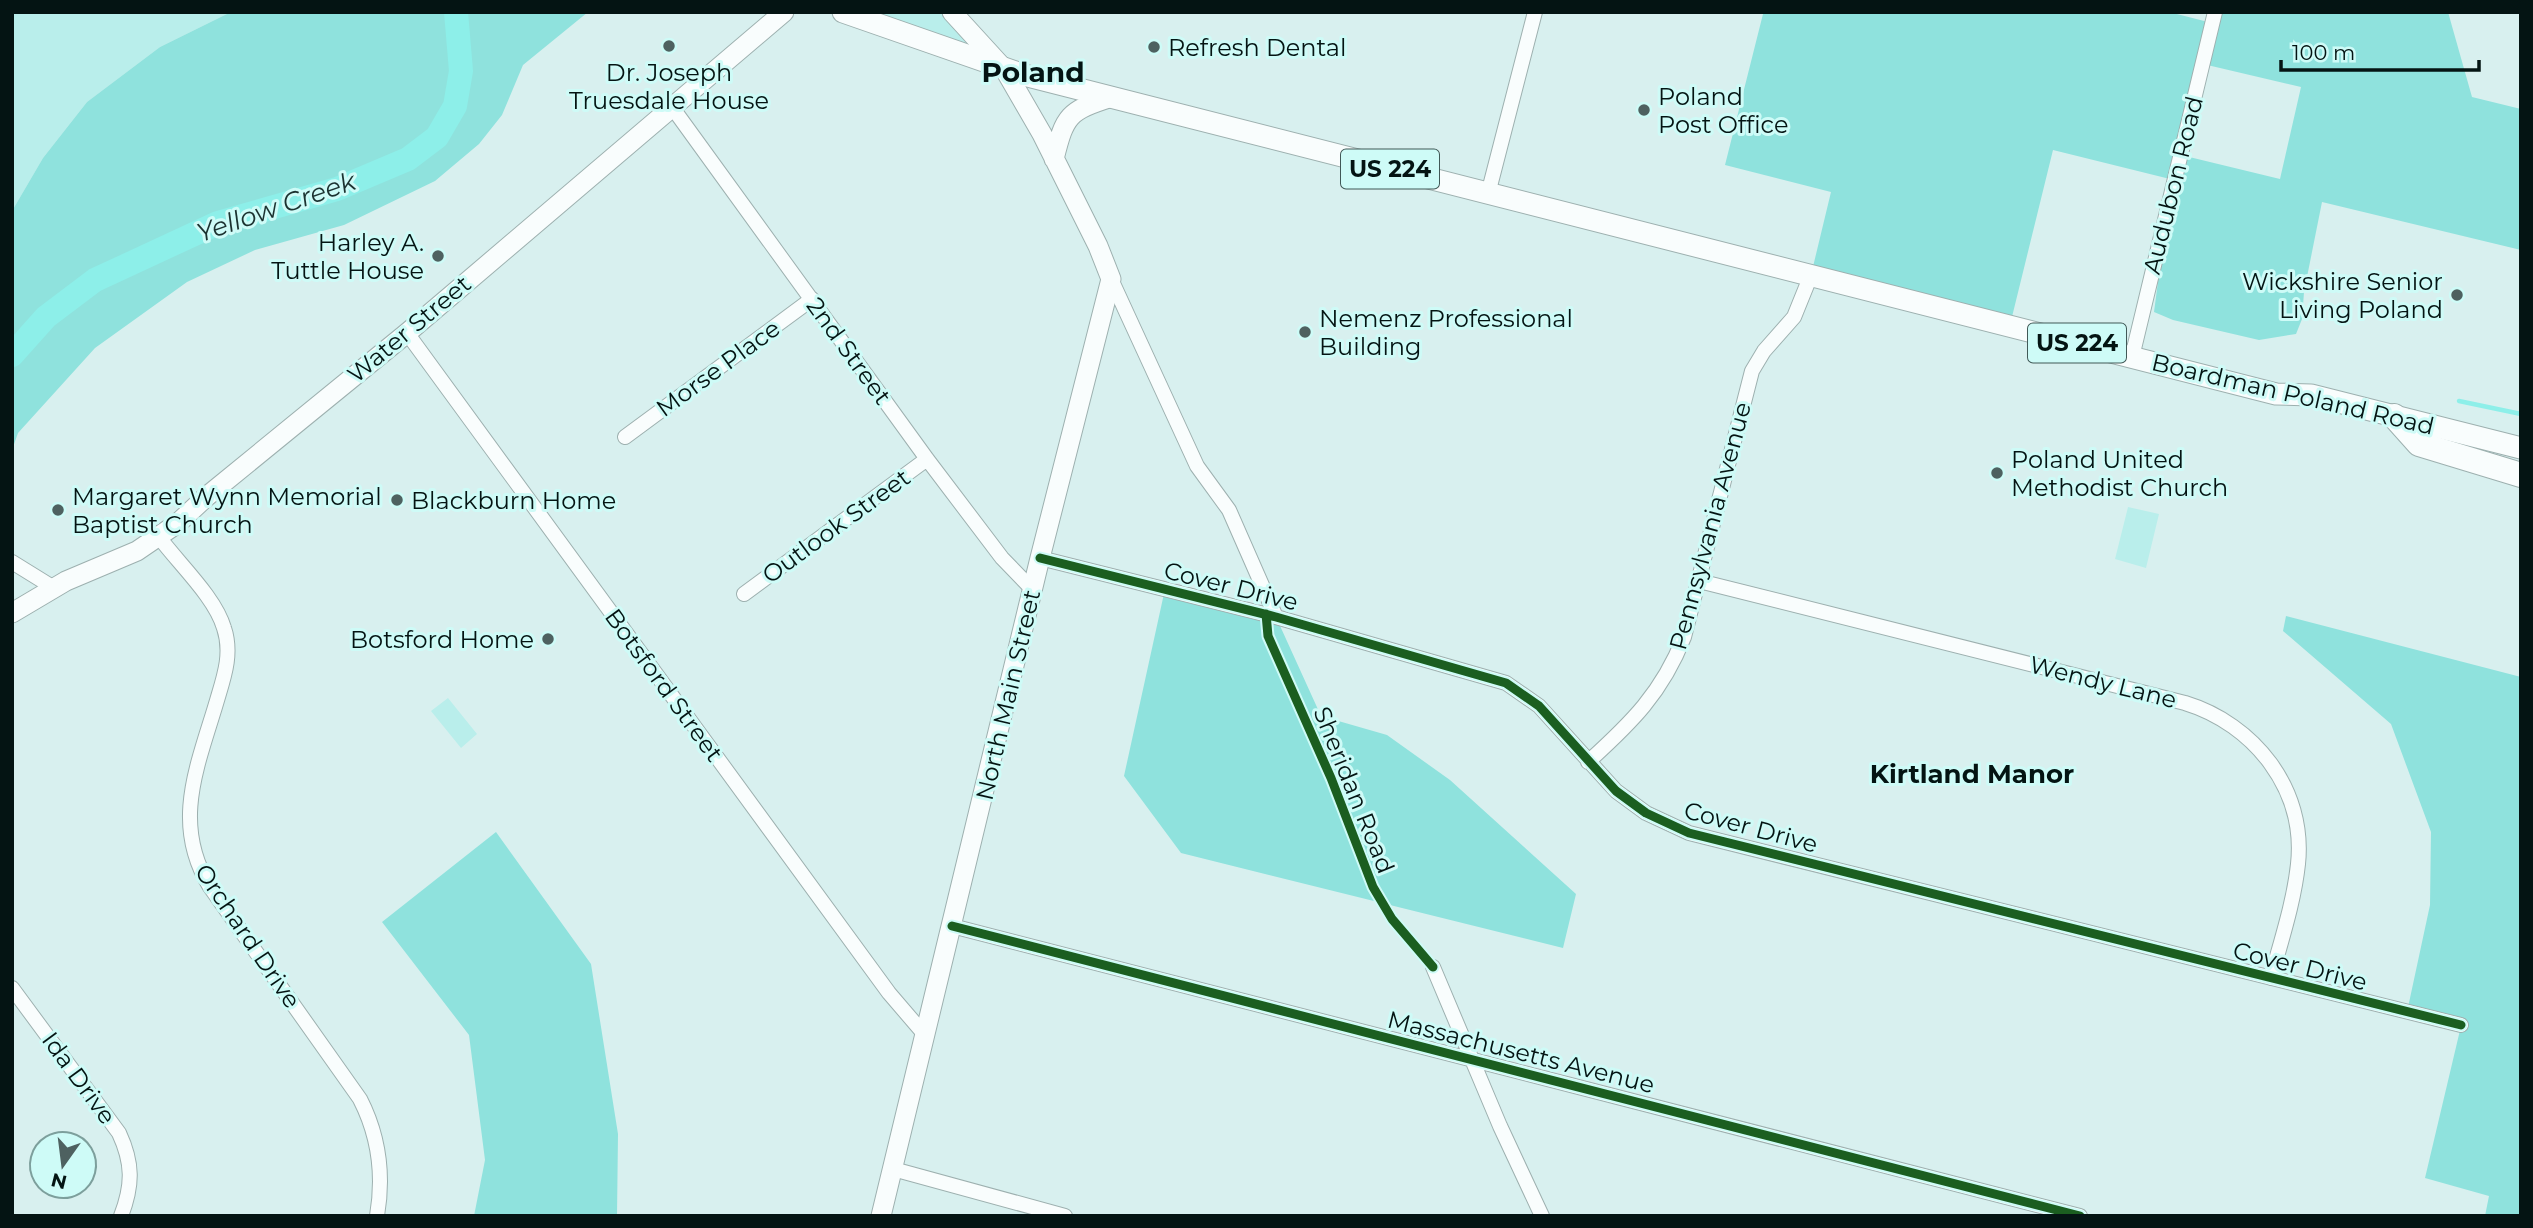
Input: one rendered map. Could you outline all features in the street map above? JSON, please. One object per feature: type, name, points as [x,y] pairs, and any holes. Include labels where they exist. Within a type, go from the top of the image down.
[{"type":"highway","points":[[2394,416],[2419,444],[2521,475]]},
{"type":"main road","name":"Water Street","points":[[12,613],[54,588],[125,557],[159,537],[407,333],[784,12]]},
{"type":"main road","name":"US 224","points":[[842,12],[1005,70],[1488,194]]},
{"type":"main road","points":[[952,12],[1005,70],[1054,159],[1098,246],[1111,279]]},
{"type":"main road","points":[[1054,159],[1068,118],[1085,105],[1112,97]]},
{"type":"main road","name":"Boardman Poland Road","points":[[1488,194],[2276,394],[2311,395],[2521,448]]},
{"type":"main road","name":"North Main Street","points":[[881,1216],[1032,590],[1111,279]]},
{"type":"street","points":[[1488,194],[1535,12]]},
{"type":"street","name":"Audubon Road","points":[[2132,357],[2215,12]]},
{"type":"street","name":"2nd Street","points":[[672,107],[927,459],[1002,558],[1032,590]]},
{"type":"street","name":"Pennsylvania Avenue","points":[[1588,762],[1630,724],[1664,681],[1684,637],[1752,371],[1794,317],[1811,275]]},
{"type":"street","points":[[1111,279],[1197,466],[1229,510],[1276,617]]},
{"type":"street","name":"Morse Place","points":[[625,437],[812,299]]},
{"type":"street","name":"Botsford Street","points":[[407,333],[878,979],[925,1035]]},
{"type":"street","name":"Outlook Street","points":[[744,594],[927,459]]},
{"type":"street","name":"Orchard Drive","points":[[159,537],[217,611],[228,643],[226,670],[190,797],[189,830],[195,859],[210,887],[360,1099],[379,1156],[381,1172],[377,1216]]},
{"type":"street","name":"Cover Drive","points":[[1040,558],[1276,617],[1506,683],[1539,706],[1588,762],[1630,803],[1689,833],[2461,1025]]},
{"type":"street","points":[[12,562],[54,588]]},
{"type":"street","name":"Wendy Lane","points":[[1699,580],[2185,703],[2211,712],[2237,727],[2260,749],[2275,769],[2296,820],[2297,872],[2272,978]]},
{"type":"street","name":"Massachusetts Avenue","points":[[952,926],[2080,1216]]},
{"type":"street","points":[[1433,967],[1542,1216]]},
{"type":"street","name":"Ida Drive","points":[[12,988],[119,1133],[127,1149],[131,1182],[121,1216]]},
{"type":"street","points":[[893,1169],[1065,1216]]},
{"type":"shaded area","points":[[12,12],[231,12],[160,47],[87,102],[43,158],[12,211]]},
{"type":"shaded area","points":[[231,12],[588,12],[523,65],[502,115],[479,144],[435,181],[344,225],[255,250],[187,282],[95,348],[18,433],[12,450],[12,211],[43,158],[87,102],[160,47]]},
{"type":"shaded area","points":[[843,12],[952,12],[1005,70]]},
{"type":"shaded area","points":[[1758,12],[2169,12],[2212,23],[2215,12],[2448,12],[2472,97],[2521,109],[2521,250],[2322,202],[2304,292],[2302,319],[2296,334],[2259,340],[2173,320],[2154,312],[2174,180],[2053,150],[2010,325],[1811,275],[1831,192],[1725,165],[1763,14]],"holes":[[[2203,64],[2301,87],[2280,179],[2181,155]]]},
{"type":"shaded area","points":[[2128,507],[2159,514],[2146,568],[2115,559]]},
{"type":"shaded area","points":[[1165,589],[1276,617],[1321,716],[1387,735],[1450,780],[1576,894],[1563,948],[1181,853],[1124,776]]},
{"type":"shaded area","points":[[2286,616],[2521,677],[2521,1216],[2485,1216],[2489,1196],[2425,1178],[2461,1026],[2407,1012],[2430,905],[2431,832],[2391,724],[2283,631]]},
{"type":"shaded area","points":[[448,698],[477,734],[461,748],[431,711]]},
{"type":"shaded area","points":[[496,832],[591,964],[618,1134],[617,1216],[474,1216],[485,1160],[469,1035],[382,922]]},
{"type":"waterway","name":"Yellow Creek","points":[[12,355],[46,317],[95,280],[218,223],[337,189],[408,159],[437,137],[455,106],[461,71],[456,12]]},
{"type":"waterway","points":[[2459,401],[2521,414]]},
{"type":"cycle path","points":[[1040,558],[1276,617],[1506,683],[1539,706],[1616,791],[1646,813],[1689,833],[2461,1025]]},
{"type":"cycle path","name":"Sheridan Road","points":[[1266,614],[1268,636],[1331,778],[1373,887],[1392,919],[1433,967]]},
{"type":"cycle path","points":[[952,926],[2080,1216]]},
{"type":"place","name":"Dr. Joseph Truesdale House","points":[[669,46]]},
{"type":"place","name":"Refresh Dental","points":[[1154,47]]},
{"type":"place","name":"Poland Post Office","points":[[1644,110]]},
{"type":"place","name":"Harley A. Tuttle House","points":[[438,256]]},
{"type":"place","name":"Wickshire Senior Living Poland","points":[[2457,295]]},
{"type":"place","name":"Nemenz Professional Building","points":[[1305,332]]},
{"type":"place","name":"Poland United Methodist Church","points":[[1997,473]]},
{"type":"place","name":"Blackburn Home","points":[[397,500]]},
{"type":"place","name":"Margaret Wynn Memorial Baptist Church","points":[[58,510]]},
{"type":"place","name":"Botsford Home","points":[[548,639]]},
{"type":"district","name":"Poland","points":[[1033,72]]},
{"type":"district","name":"Kirtland Manor","points":[[1972,774]]}]
